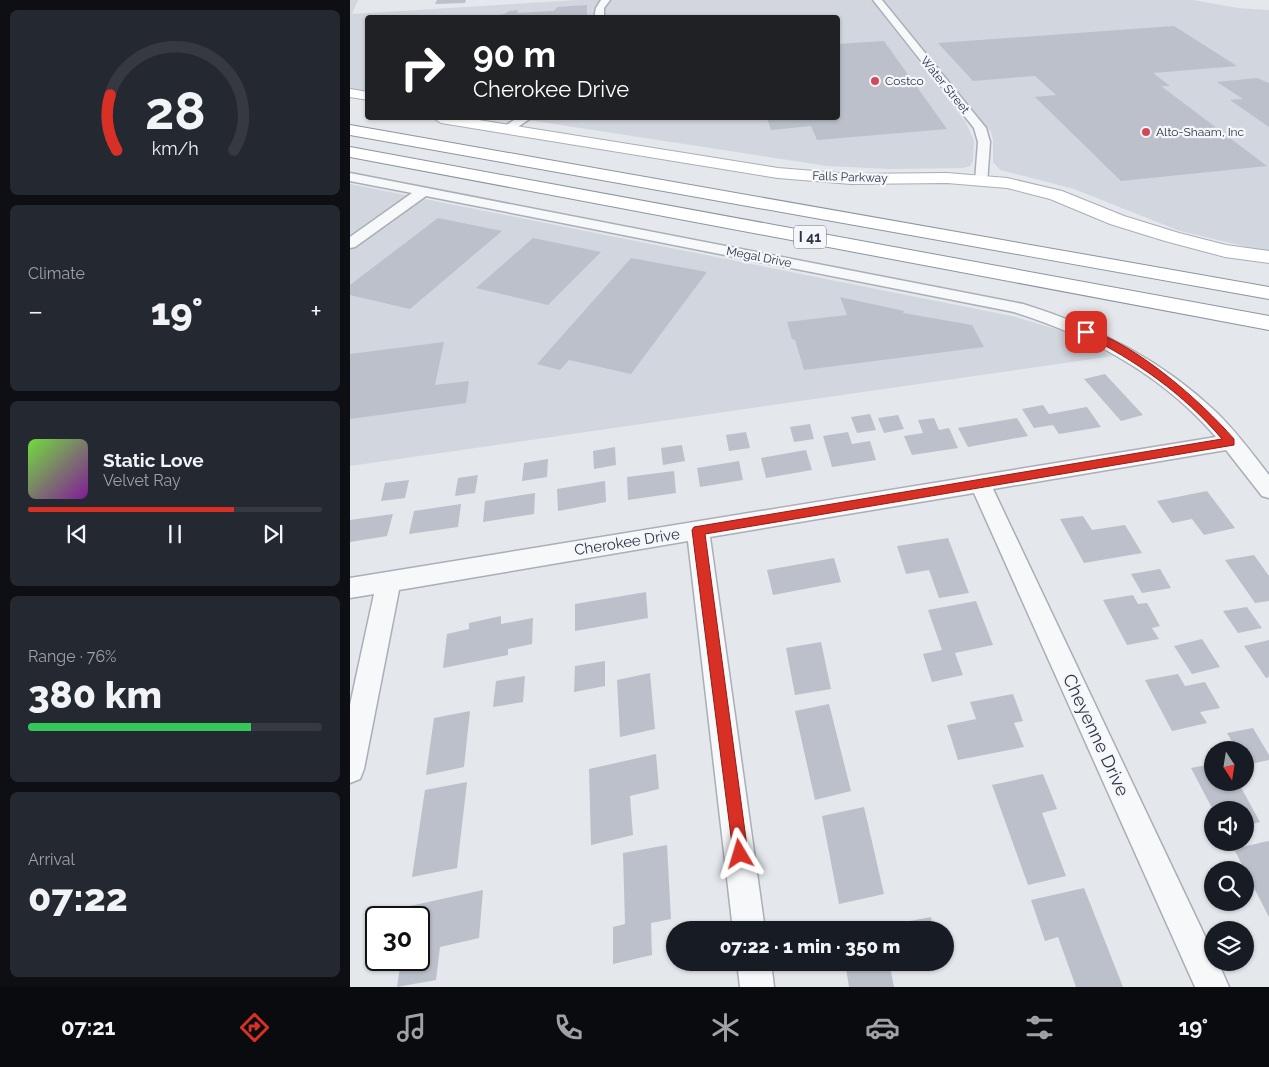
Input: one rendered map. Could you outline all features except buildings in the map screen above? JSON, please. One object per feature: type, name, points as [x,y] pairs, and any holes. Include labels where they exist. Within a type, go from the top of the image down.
[{"type":"main road","points":[[350,93],[365,96]]},
{"type":"main road","points":[[350,103],[365,106]]},
{"type":"main road","name":"Falls Parkway","points":[[490,120],[515,121],[778,173],[851,179],[982,176],[1056,195],[1117,220],[1172,237],[1225,251],[1261,255]]},
{"type":"main road","name":"I 41","points":[[350,130],[1269,293]]},
{"type":"main road","name":"I 41","points":[[350,152],[1269,323]]},
{"type":"street","points":[[599,15],[600,8],[606,0]]},
{"type":"street","name":"Water Street","points":[[877,0],[980,128],[984,142],[982,176]]},
{"type":"street","name":"Megal Drive","points":[[350,177],[1017,308],[1086,332],[1115,346],[1156,372],[1209,417],[1230,442]]},
{"type":"street","points":[[350,244],[424,191]]},
{"type":"street","points":[[1230,442],[1269,490]]},
{"type":"street","name":"Cherokee Drive","points":[[350,588],[1230,442]]},
{"type":"street","name":"Cheyenne Drive","points":[[980,483],[1212,987]]},
{"type":"street","points":[[698,530],[749,921]]},
{"type":"street","points":[[350,769],[389,582]]},
{"type":"street","points":[[755,971],[757,987]]},
{"type":"shaded area","points":[[350,0],[358,0],[352,14],[578,0],[871,0],[965,121],[974,140],[973,161],[970,166],[963,168],[890,169],[827,166],[528,120],[840,120],[840,15],[365,15],[365,93],[350,91]]},
{"type":"shaded area","points":[[884,0],[1193,0],[1238,8],[1269,10],[1269,252],[1180,231],[1074,189],[1000,170],[993,162],[991,132]]},
{"type":"shaded area","points":[[350,184],[1012,316],[1066,332],[1113,356],[350,466]]},
{"type":"place","name":"Costco","points":[[875,81]]},
{"type":"place","name":"Alto-Shaam, Inc","points":[[1146,132]]},
{"type":"route","points":[[740,854],[698,530],[1230,442],[1209,417],[1156,372],[1115,346],[1086,332]]}]
